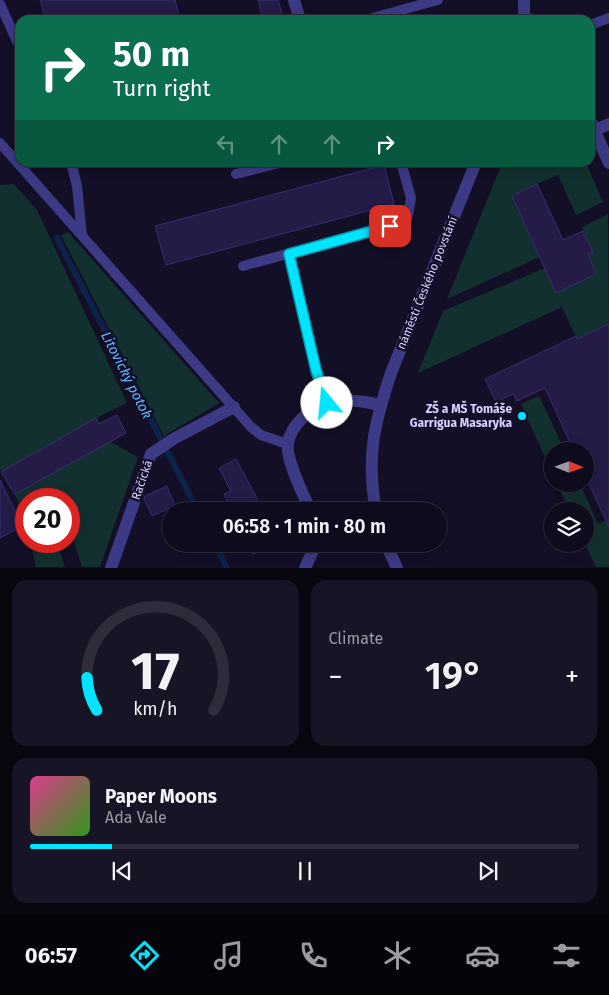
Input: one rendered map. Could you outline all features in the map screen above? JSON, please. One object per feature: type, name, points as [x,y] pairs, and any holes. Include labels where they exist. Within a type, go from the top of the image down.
[{"type":"street","points":[[294,0],[298,15]]},
{"type":"street","points":[[524,0],[527,15]]},
{"type":"street","points":[[595,125],[609,124]]},
{"type":"street","points":[[595,132],[609,163]]},
{"type":"street","name":"náměstí Českého povstání","points":[[375,502],[371,462],[374,431],[380,405],[391,373],[474,167]]},
{"type":"street","points":[[307,502],[294,472],[287,444],[293,428],[301,419],[327,403],[361,401],[380,405]]},
{"type":"street","name":"Račická","points":[[111,568],[150,454],[174,438],[234,407]]},
{"type":"street","points":[[305,568],[312,552]]},
{"type":"street","points":[[390,552],[397,568]]},
{"type":"lane","points":[[382,15],[438,0]]},
{"type":"lane","points":[[0,4],[15,37]]},
{"type":"lane","points":[[595,23],[609,18]]},
{"type":"lane","points":[[0,143],[15,160]]},
{"type":"lane","points":[[21,167],[251,427],[261,434],[287,444]]},
{"type":"lane","points":[[72,167],[77,186],[82,236]]},
{"type":"lane","points":[[236,174],[263,167]]},
{"type":"lane","points":[[242,266],[407,221],[411,198],[402,167]]},
{"type":"lane","points":[[289,254],[316,370],[327,403]]},
{"type":"green space","points":[[500,167],[588,167],[603,202],[576,215],[558,175],[512,195],[540,257],[447,299]]},
{"type":"green space","points":[[14,184],[37,210],[127,403],[96,418],[1,472],[0,185]]},
{"type":"green space","points":[[608,214],[609,324],[586,359],[562,307],[418,373],[443,311],[545,268],[556,293],[596,274],[588,254],[593,252],[582,227]]},
{"type":"green space","points":[[68,232],[219,403],[164,436],[61,235]]},
{"type":"green space","points":[[539,396],[561,442],[544,442],[544,455],[521,404]]},
{"type":"green space","points":[[109,441],[138,457],[100,567],[82,567],[78,553],[80,553],[80,488],[26,488]]},
{"type":"green space","points":[[561,492],[584,492],[588,502],[566,502]]},
{"type":"green space","points":[[594,515],[598,524],[609,519],[609,567],[596,567],[589,552],[594,552]]},
{"type":"green space","points":[[33,553],[61,553],[65,567],[36,567]]},
{"type":"building","points":[[40,0],[175,0],[179,15],[44,15]]},
{"type":"building","points":[[258,0],[278,0],[282,15],[262,15]]},
{"type":"building","points":[[376,167],[385,167],[394,204],[166,265],[155,226]]},
{"type":"building","points":[[537,184],[563,240],[583,231],[593,252],[588,254],[596,274],[556,293],[512,196]]},
{"type":"building","points":[[609,324],[609,527],[593,492],[594,442],[570,442],[545,388],[517,401],[513,394],[496,402],[485,379],[576,336],[577,339]]},
{"type":"building","points":[[117,415],[126,433],[26,488],[15,488],[15,494],[1,472],[96,418],[99,424]]},
{"type":"building","points":[[236,459],[258,502],[228,502],[224,494],[231,491],[219,468]]},
{"type":"building","points":[[0,480],[15,510],[15,530],[0,538]]},
{"type":"building","points":[[167,486],[173,502],[162,502],[162,512],[152,516],[144,499],[145,496]]},
{"type":"waterway","name":"Litovický potok","points":[[57,238],[193,502]]},
{"type":"waterway","name":"Litovický potok","points":[[219,552],[227,568]]},
{"type":"place","name":"ZŠ a MŠ Tomáše Garrigua Masaryka","points":[[522,416]]},
{"type":"route","points":[[327,403],[316,370],[289,254],[390,226]]}]
